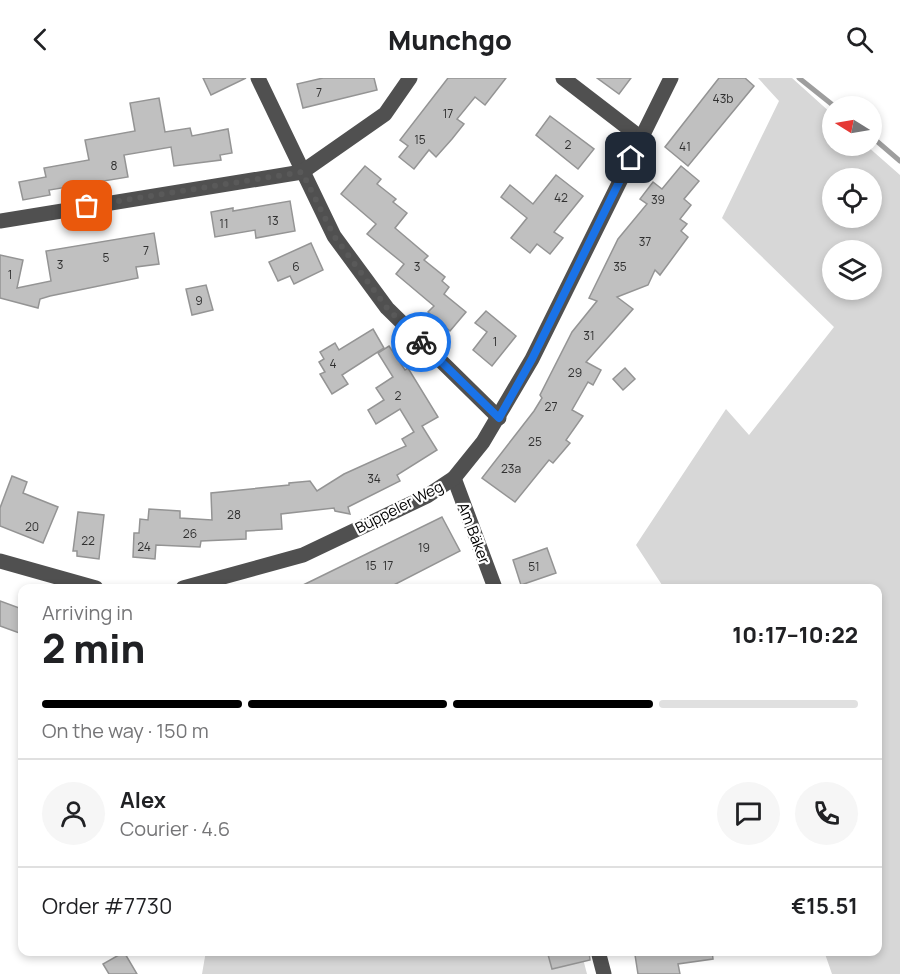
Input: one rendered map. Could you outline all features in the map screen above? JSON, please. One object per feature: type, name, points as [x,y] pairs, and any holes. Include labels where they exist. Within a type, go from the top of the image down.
[{"type":"street","points":[[258,78],[334,236],[387,308],[499,418]]},
{"type":"street","points":[[0,221],[302,172],[385,114],[410,78]]},
{"type":"street","points":[[563,78],[641,138]]},
{"type":"street","name":"Büppeler Weg","points":[[198,584],[303,555],[427,496],[454,478],[499,418],[532,359],[671,78]]},
{"type":"street","name":"Am Bäker","points":[[454,478],[494,584]]},
{"type":"street","points":[[0,561],[82,584]]},
{"type":"street","points":[[599,956],[604,974]]},
{"type":"shaded area","points":[[758,78],[792,78],[822,105],[822,156],[878,156],[900,175],[900,974],[832,974],[826,956],[882,956],[882,584],[661,584],[636,545],[726,409],[749,435],[834,327],[722,218],[779,101]]},
{"type":"shaded area","points":[[205,956],[582,956],[587,974],[202,974]]},
{"type":"building","points":[[203,78],[246,78],[211,95]]},
{"type":"building","points":[[323,78],[374,78],[377,90],[303,108],[297,84]]},
{"type":"building","points":[[448,78],[506,78],[485,105],[475,97],[457,119],[464,124],[452,139],[436,157],[429,150],[414,169],[399,157],[408,146],[400,140]]},
{"type":"building","points":[[597,78],[631,78],[619,94]]},
{"type":"building","points":[[719,78],[745,78],[754,86],[688,166],[665,147]]},
{"type":"building","points":[[159,98],[165,132],[190,128],[192,136],[228,129],[232,153],[220,155],[221,160],[174,166],[171,147],[124,155],[128,177],[49,190],[50,195],[23,200],[19,182],[46,177],[44,168],[89,160],[85,140],[135,131],[130,103]]},
{"type":"building","points":[[550,116],[594,149],[578,169],[536,135]]},
{"type":"building","points":[[365,166],[381,179],[377,184],[396,199],[393,202],[407,213],[395,228],[428,256],[424,260],[445,277],[442,281],[449,287],[444,294],[466,312],[450,331],[428,312],[434,306],[396,274],[404,264],[367,234],[376,224],[341,194]]},
{"type":"building","points":[[681,166],[699,181],[684,199],[691,205],[680,219],[687,224],[681,231],[688,237],[660,275],[655,270],[648,285],[617,297],[633,309],[586,362],[601,370],[593,385],[588,382],[572,410],[583,416],[566,440],[570,443],[553,463],[549,460],[515,502],[482,478],[534,411],[572,332],[597,301],[589,298],[618,239],[647,204],[640,199],[653,182],[662,189]]},
{"type":"building","points":[[556,175],[583,196],[554,232],[563,238],[550,254],[537,244],[530,253],[511,238],[527,218],[501,197],[510,185],[533,204]]},
{"type":"building","points":[[290,201],[295,231],[256,238],[255,230],[215,237],[211,212],[233,208],[233,211]]},
{"type":"building","points":[[154,233],[159,264],[136,267],[138,278],[40,299],[38,308],[0,298],[0,255],[23,260],[17,288],[51,281],[46,251]]},
{"type":"building","points":[[311,243],[323,270],[294,284],[290,276],[278,281],[269,262]]},
{"type":"building","points":[[206,285],[213,310],[192,315],[186,289]]},
{"type":"building","points":[[486,311],[516,336],[492,366],[473,350],[487,332],[475,323]]},
{"type":"building","points":[[373,329],[384,348],[342,375],[348,384],[332,394],[320,374],[325,372],[319,362],[324,359],[320,352],[335,343],[339,350]]},
{"type":"building","points":[[389,346],[405,370],[408,368],[438,417],[422,426],[437,450],[397,475],[400,481],[348,507],[350,514],[335,511],[334,508],[281,514],[282,529],[246,531],[246,539],[201,541],[200,547],[156,545],[155,559],[133,557],[134,533],[139,533],[140,519],[148,520],[149,509],[180,511],[180,518],[212,520],[211,493],[310,481],[317,491],[344,474],[406,446],[402,439],[414,432],[400,409],[376,424],[368,410],[384,400],[376,388],[393,377],[378,353]]},
{"type":"building","points":[[625,368],[635,379],[623,390],[613,379]]},
{"type":"building","points":[[12,476],[27,482],[23,493],[58,507],[43,543],[0,526],[0,508]]},
{"type":"building","points":[[78,512],[104,515],[99,559],[77,556],[77,551],[73,551]]},
{"type":"building","points":[[442,517],[460,551],[396,584],[305,584]]},
{"type":"building","points":[[547,548],[556,573],[521,584],[513,560]]},
{"type":"building","points":[[0,601],[18,608],[18,633],[0,626]]},
{"type":"building","points":[[117,956],[126,956],[137,974],[109,974],[103,964]]},
{"type":"building","points":[[548,956],[590,956],[590,960],[552,969]]},
{"type":"building","points":[[635,956],[713,956],[713,959],[678,964],[680,974],[638,974]]},
{"type":"waterway","points":[[799,78],[822,96]]},
{"type":"waterway","points":[[882,146],[900,161]]},
{"type":"way so far","points":[[87,206],[302,172],[334,236],[387,308],[421,342]]},
{"type":"route","points":[[421,342],[499,418],[532,359],[631,158]]}]
